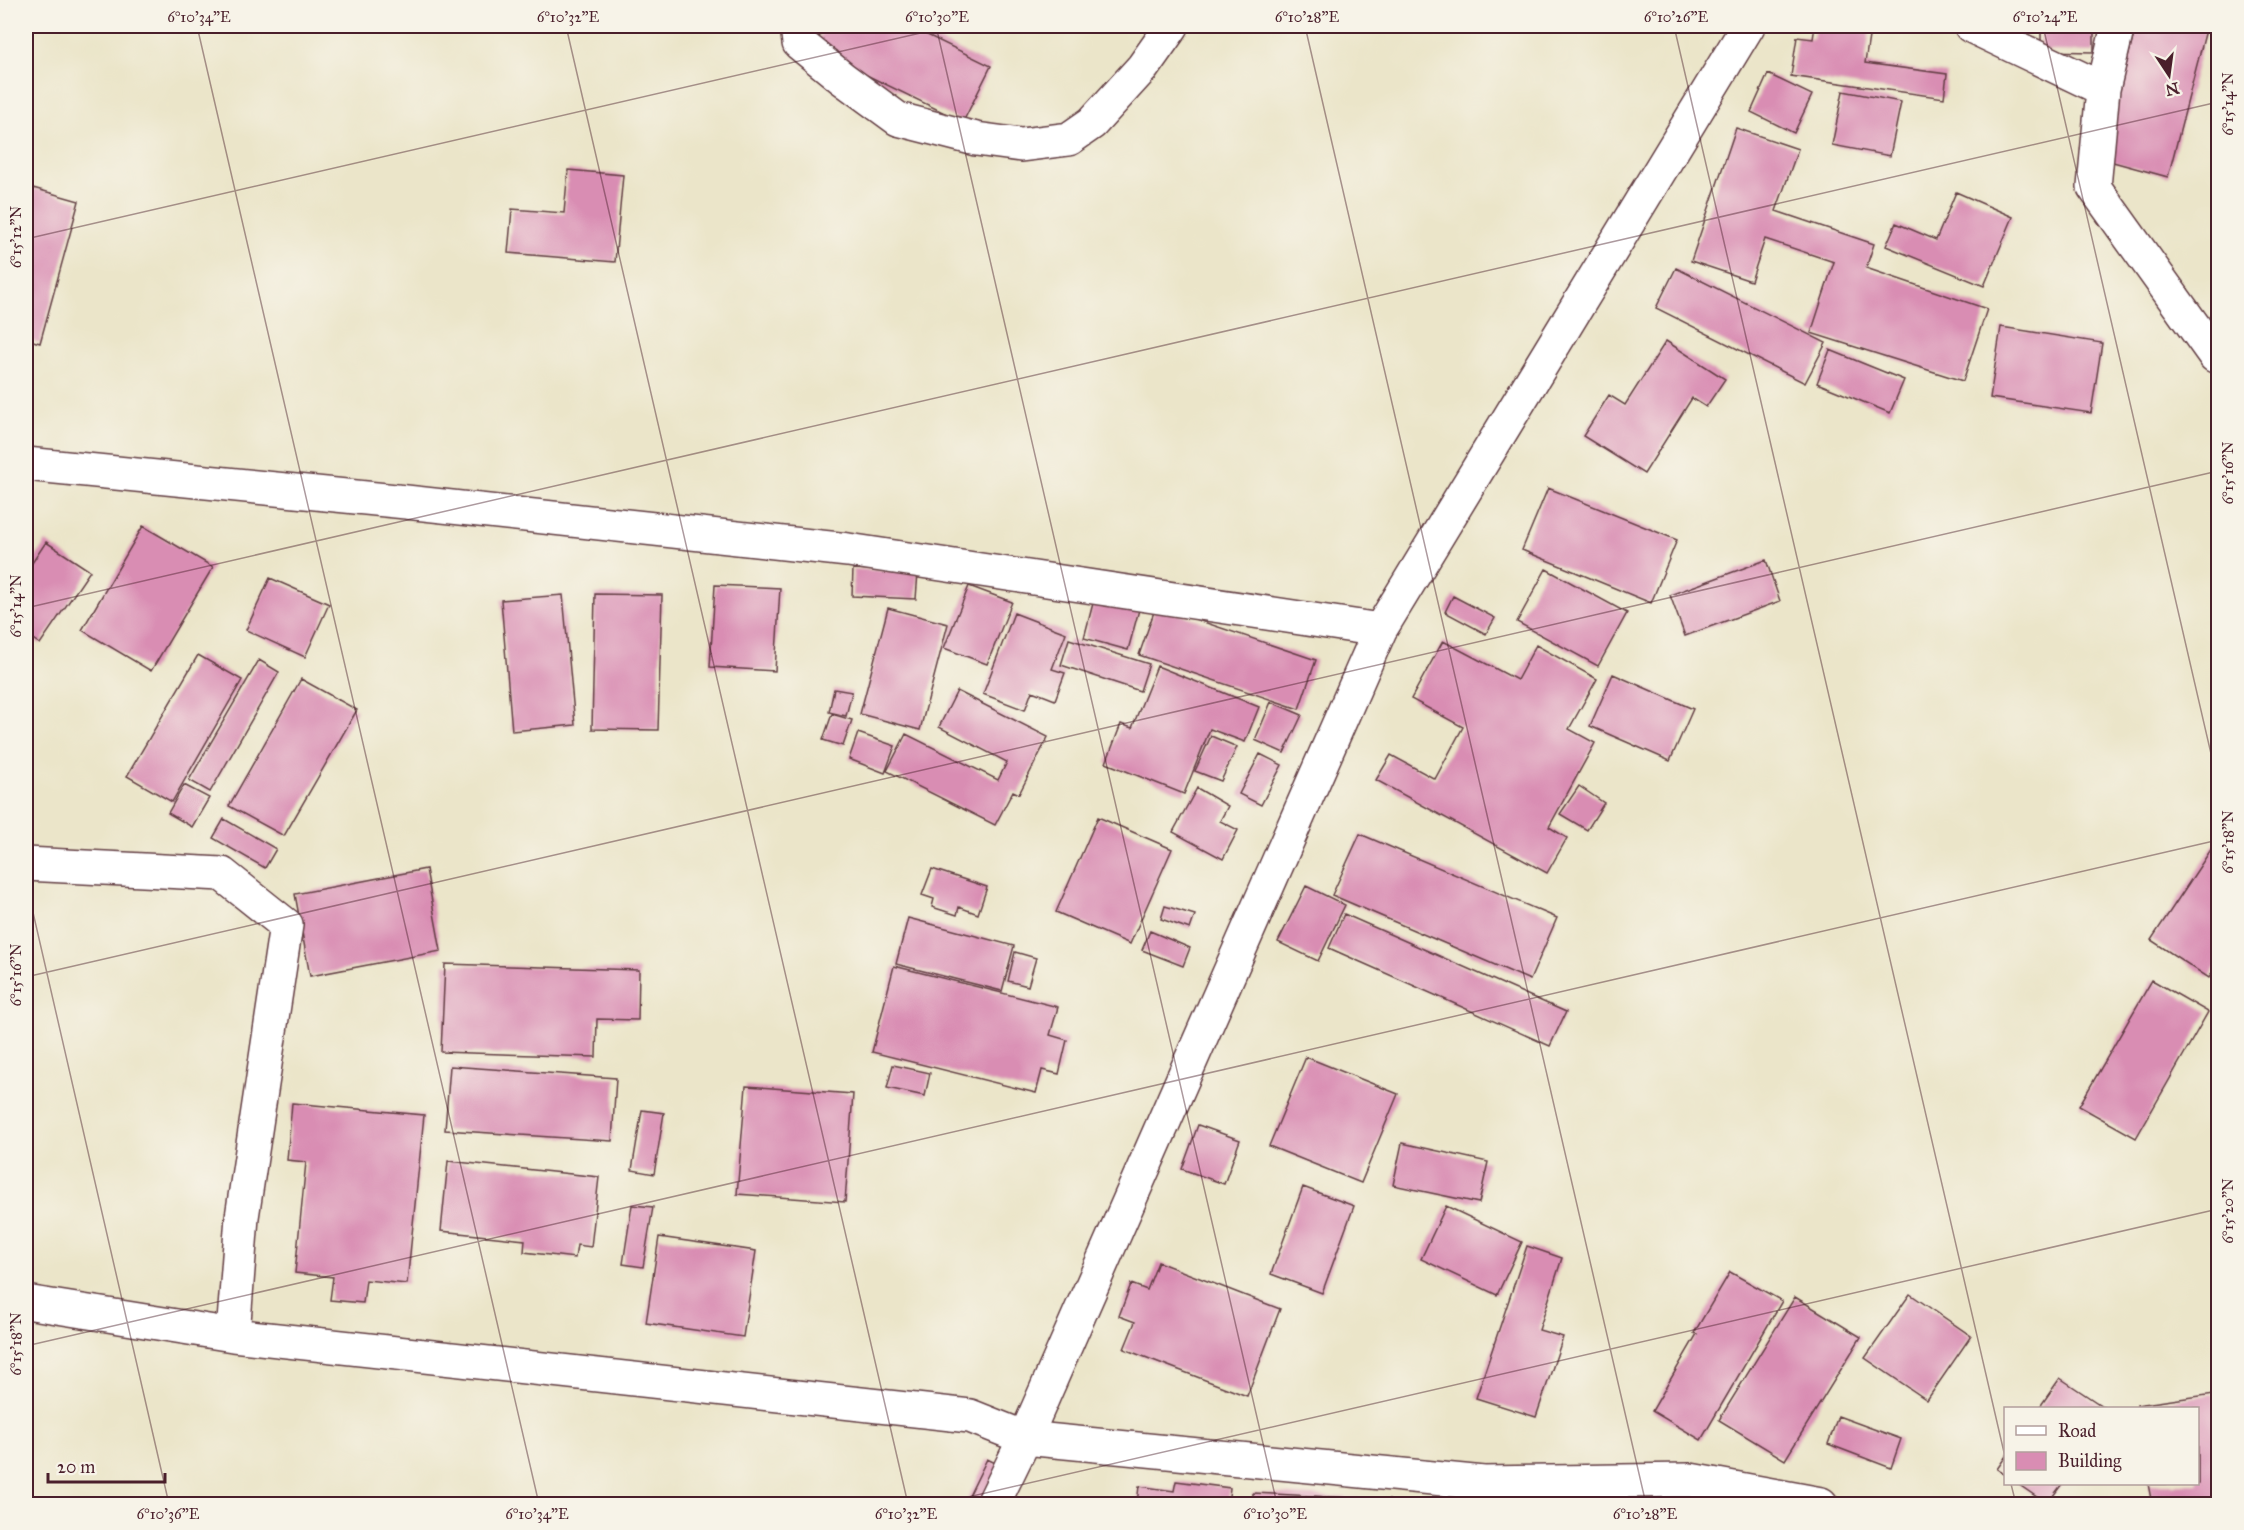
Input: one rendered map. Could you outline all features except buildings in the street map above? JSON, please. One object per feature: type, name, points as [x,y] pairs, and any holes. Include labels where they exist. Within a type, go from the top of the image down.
[{"type":"street","points":[[797,26],[799,43],[842,78],[898,118],[976,139],[1021,145],[1069,140],[1092,123],[1143,67],[1172,26]]},
{"type":"street","points":[[1971,26],[2103,89]]},
{"type":"street","points":[[2118,26],[2103,89],[2094,187],[2215,356]]},
{"type":"street","points":[[993,1504],[1380,630],[1755,28]]},
{"type":"street","points":[[26,464],[417,503],[848,550],[1380,630]]},
{"type":"street","points":[[26,864],[222,874],[286,925],[242,1217],[233,1335]]},
{"type":"street","points":[[26,1302],[233,1335],[970,1416],[1024,1438],[1484,1483],[1690,1480],[1821,1504]]}]
